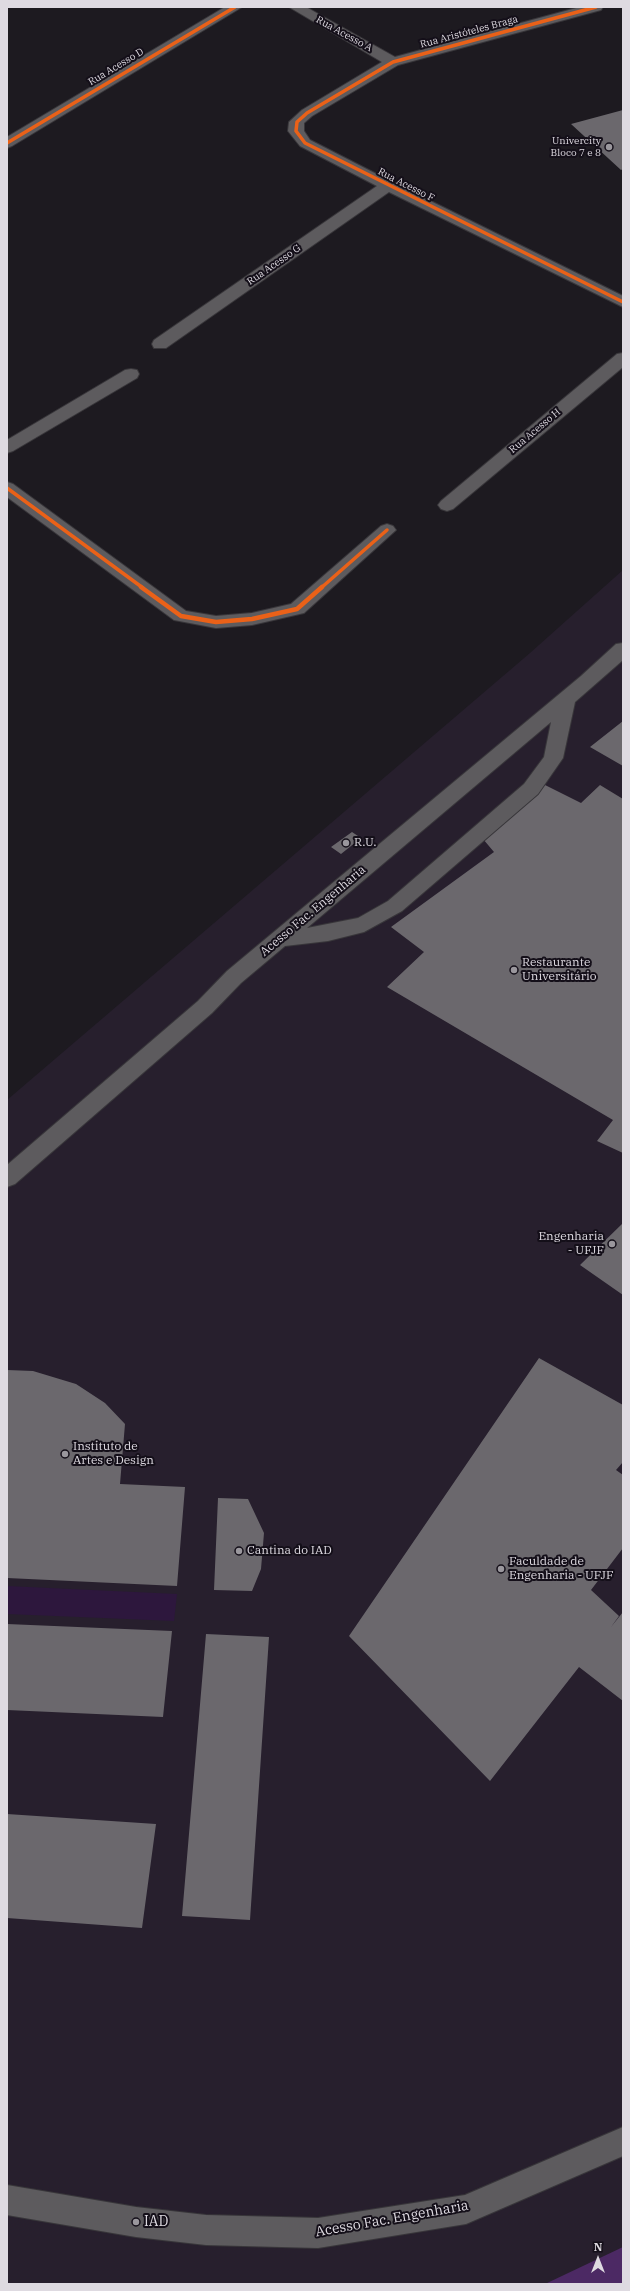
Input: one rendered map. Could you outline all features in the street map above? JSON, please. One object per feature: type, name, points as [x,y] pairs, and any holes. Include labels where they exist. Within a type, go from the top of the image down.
[{"type":"street","name":"Rua Acesso D","points":[[7,143],[235,7]]},
{"type":"street","name":"Rua Acesso A","points":[[296,7],[393,62]]},
{"type":"street","name":"Rua Aristóteles Braga","points":[[393,62],[596,7]]},
{"type":"street","name":"Rua Acesso F","points":[[393,62],[307,113],[297,122],[296,131],[305,143],[388,186],[623,302]]},
{"type":"street","name":"Rua Acesso G","points":[[160,344],[388,186]]},
{"type":"street","name":"Rua Acesso H","points":[[447,505],[623,358]]},
{"type":"street","points":[[7,447],[130,374]]},
{"type":"street","points":[[7,488],[181,616],[216,622],[252,619],[297,609],[387,530]]},
{"type":"street","name":"Acesso Fac. Engenharia","points":[[7,1178],[279,939],[566,699],[623,649]]},
{"type":"street","points":[[279,939],[328,934],[364,924],[395,906],[531,789],[552,758],[566,699]]},
{"type":"street","name":"Acesso Fac. Engenharia","points":[[7,2200],[136,2222],[198,2229],[318,2233],[466,2209],[623,2141]]},
{"type":"shaded area","points":[[623,570],[623,2284],[7,2284],[7,1100],[530,653]]},
{"type":"shaded area","points":[[7,1586],[177,1594],[174,1621],[7,1614]]},
{"type":"shaded area","points":[[623,2247],[623,2284],[545,2284]]},
{"type":"building","name":"Univercity Bloco 7 e 8","points":[[623,110],[623,169],[621,170],[571,124]]},
{"type":"building","points":[[623,721],[623,766],[590,747]]},
{"type":"building","name":"Restaurante Universitário","points":[[545,785],[581,803],[600,785],[623,799],[623,1153],[597,1141],[613,1120],[387,987],[424,952],[391,927],[494,852],[483,839]]},
{"type":"building","name":"R.U.","points":[[352,832],[361,838],[341,854],[331,847]]},
{"type":"building","name":"Engenharia - UFJF","points":[[623,1223],[623,1295],[580,1265]]},
{"type":"building","name":"Faculdade de Engenharia - UFJF","points":[[539,1358],[623,1405],[623,1462],[616,1470],[623,1475],[623,1548],[591,1590],[619,1616],[611,1627],[623,1612],[623,1701],[579,1667],[490,1781],[349,1636]]},
{"type":"building","name":"Instituto de Artes e Design","points":[[7,1370],[33,1371],[76,1384],[105,1403],[125,1424],[120,1484],[185,1487],[177,1586],[7,1578]]},
{"type":"building","name":"Cantina do IAD","points":[[218,1498],[248,1499],[264,1533],[261,1569],[252,1591],[214,1590]]},
{"type":"building","points":[[7,1624],[172,1631],[163,1717],[7,1710]]},
{"type":"building","points":[[206,1634],[269,1637],[250,1920],[182,1916]]},
{"type":"building","points":[[7,1814],[156,1824],[142,1928],[7,1918]]},
{"type":"cycle path","points":[[7,143],[235,7]]},
{"type":"cycle path","points":[[596,7],[393,62],[307,113],[297,122],[296,131],[305,143],[388,186],[623,302]]},
{"type":"cycle path","points":[[7,488],[181,616],[216,622],[252,619],[297,609],[387,530]]},
{"type":"place","name":"Univercity Bloco 7 e 8","points":[[609,147]]},
{"type":"place","name":"R.U.","points":[[346,843]]},
{"type":"place","name":"Restaurante Universitário","points":[[514,970]]},
{"type":"place","name":"Engenharia - UFJF","points":[[612,1244]]},
{"type":"place","name":"Instituto de Artes e Design","points":[[65,1454]]},
{"type":"place","name":"Cantina do IAD","points":[[239,1551]]},
{"type":"place","name":"Faculdade de Engenharia - UFJF","points":[[501,1569]]},
{"type":"place","name":"IAD","points":[[136,2222]]}]
